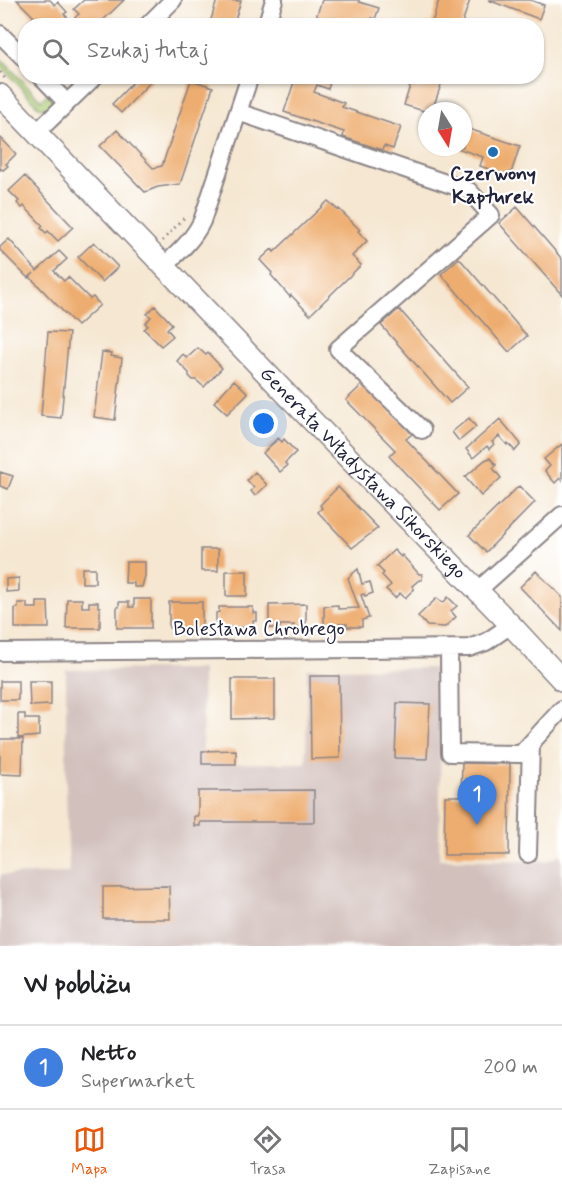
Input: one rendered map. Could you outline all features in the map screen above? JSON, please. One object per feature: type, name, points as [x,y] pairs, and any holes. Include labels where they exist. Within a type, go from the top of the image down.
[{"type":"main road","name":"Generała Władysława Sikorskiego","points":[[0,95],[562,680]]},
{"type":"street","points":[[155,18],[173,0]]},
{"type":"street","points":[[268,18],[274,0]]},
{"type":"street","points":[[0,34],[18,52]]},
{"type":"street","points":[[51,84],[71,100]]},
{"type":"street","points":[[36,133],[87,84]]},
{"type":"street","points":[[164,266],[189,242],[202,221],[247,84]]},
{"type":"street","points":[[238,112],[469,191],[490,215],[338,349],[422,430]]},
{"type":"street","points":[[477,591],[562,515]]},
{"type":"street","name":"Bolesława Chrobrego","points":[[0,652],[469,648],[486,642],[511,625]]},
{"type":"street","points":[[449,649],[450,753],[521,754],[562,709]]},
{"type":"street","points":[[528,854],[531,743]]},
{"type":"path","points":[[162,241],[188,215]]},
{"type":"shaded area","points":[[442,668],[439,859],[546,861],[562,854],[562,946],[0,946],[0,875],[69,873],[66,670],[202,669],[203,764],[306,763],[307,669]]},
{"type":"green space","points":[[0,58],[18,76],[18,84],[25,84],[41,100],[49,93],[56,103],[49,109],[39,107],[0,65]]},
{"type":"building","points":[[17,0],[50,0],[55,5],[58,2],[67,12],[64,14],[68,18],[33,18]]},
{"type":"building","points":[[84,0],[124,0],[105,18],[74,18],[79,14],[74,9]]},
{"type":"building","points":[[217,0],[241,1],[236,18],[211,18]]},
{"type":"building","points":[[322,0],[359,0],[359,2],[379,8],[375,18],[316,18]]},
{"type":"building","points":[[439,0],[470,0],[464,18],[433,18]]},
{"type":"building","points":[[488,0],[530,0],[544,5],[539,18]]},
{"type":"building","points":[[131,84],[148,84],[121,113],[112,104]]},
{"type":"building","points":[[190,84],[213,87],[180,184],[158,187],[145,192],[100,146],[117,130],[153,168],[162,166]]},
{"type":"building","points":[[293,84],[330,84],[328,89],[317,85],[314,92],[344,103],[342,107],[401,127],[393,149],[384,146],[382,150],[343,137],[344,132],[284,112]]},
{"type":"building","points":[[411,84],[441,84],[435,102],[418,102],[418,109],[404,105]]},
{"type":"building","name":"Czerwony Kapturek","points":[[472,130],[520,146],[510,176],[480,166],[483,157],[472,153]]},
{"type":"building","points":[[1,138],[16,154],[3,170],[0,170]]},
{"type":"building","points":[[25,176],[73,227],[58,241],[48,231],[46,233],[41,228],[43,226],[24,206],[22,208],[17,203],[19,201],[9,191]]},
{"type":"building","points":[[328,201],[360,230],[358,231],[367,241],[352,256],[361,265],[310,315],[291,295],[290,297],[260,260],[272,249],[274,252]]},
{"type":"building","points":[[517,207],[562,259],[562,295],[499,223]]},
{"type":"building","points":[[9,239],[37,271],[59,251],[67,259],[54,271],[64,281],[68,277],[90,299],[93,297],[100,305],[77,326],[30,277],[34,273],[28,278],[0,250],[0,247]]},
{"type":"building","points":[[94,242],[118,267],[102,282],[78,257]]},
{"type":"building","points":[[459,258],[527,336],[509,352],[441,274]]},
{"type":"building","points":[[155,306],[172,324],[167,329],[173,336],[161,346],[144,329],[148,326],[145,323],[151,317],[147,314]]},
{"type":"building","points":[[399,309],[468,387],[450,403],[381,325]]},
{"type":"building","points":[[48,332],[69,333],[61,418],[41,416]]},
{"type":"building","points":[[198,348],[206,355],[208,353],[222,368],[204,387],[193,380],[177,361],[183,354],[187,358]]},
{"type":"building","points":[[102,352],[112,353],[111,356],[122,358],[115,420],[94,417]]},
{"type":"building","points":[[234,380],[248,393],[227,414],[214,402]]},
{"type":"building","points":[[364,383],[412,434],[406,439],[458,494],[440,510],[389,456],[395,450],[346,400]]},
{"type":"building","points":[[469,418],[476,427],[459,441],[452,432]]},
{"type":"building","points":[[500,419],[521,444],[515,451],[499,436],[492,442],[494,444],[489,449],[487,446],[473,458],[466,449]]},
{"type":"building","points":[[278,438],[282,442],[284,439],[296,452],[280,472],[263,453]]},
{"type":"building","points":[[562,444],[562,480],[560,478],[555,483],[545,471],[550,466],[544,459]]},
{"type":"building","points":[[490,458],[496,465],[493,468],[501,478],[481,496],[465,477]]},
{"type":"building","points":[[0,472],[13,476],[8,489],[0,486]]},
{"type":"building","points":[[255,472],[267,485],[255,496],[251,491],[254,488],[247,480]]},
{"type":"building","points":[[519,486],[535,502],[486,552],[469,535]]},
{"type":"building","points":[[338,487],[378,528],[352,548],[318,512],[322,508],[320,505]]},
{"type":"building","points":[[201,549],[218,549],[218,571],[201,571]]},
{"type":"building","points":[[394,550],[401,557],[402,555],[419,574],[422,574],[422,580],[412,586],[414,589],[405,598],[400,593],[395,598],[386,589],[391,585],[377,566]]},
{"type":"building","points":[[126,562],[145,562],[142,587],[134,587],[134,583],[125,583]]},
{"type":"building","points":[[82,568],[95,568],[95,583],[82,583]]},
{"type":"building","points":[[358,569],[362,584],[370,582],[373,593],[361,595],[369,618],[362,620],[362,627],[347,627],[347,624],[339,624],[339,628],[324,628],[324,606],[338,605],[338,609],[359,608],[348,578]]},
{"type":"building","points":[[226,571],[247,571],[247,596],[226,596]]},
{"type":"building","points":[[536,571],[562,597],[562,631],[520,587]]},
{"type":"building","points":[[19,578],[19,591],[6,592],[6,579]]},
{"type":"building","points":[[448,597],[457,606],[451,611],[456,617],[445,627],[427,626],[418,616],[437,598],[443,603]]},
{"type":"building","points":[[67,599],[82,599],[82,607],[89,607],[89,602],[98,602],[100,628],[66,628]]},
{"type":"building","points":[[134,599],[151,599],[151,628],[117,628],[119,602],[129,602],[129,607],[134,607]]},
{"type":"building","points":[[37,602],[48,602],[49,628],[15,628],[15,608],[18,608],[18,603],[27,603],[27,608],[37,608]]},
{"type":"building","points":[[169,602],[202,602],[202,628],[179,632],[179,628],[169,628]]},
{"type":"building","points":[[306,604],[306,628],[280,625],[280,628],[269,628],[269,605]]},
{"type":"building","points":[[219,607],[253,607],[253,613],[257,613],[257,621],[253,621],[253,627],[219,628],[219,623],[216,623],[216,613],[219,612]]},
{"type":"building","points":[[310,676],[339,676],[340,758],[311,759]]},
{"type":"building","points":[[232,679],[275,679],[275,718],[232,719]]},
{"type":"building","points":[[0,681],[18,681],[18,700],[0,700]]},
{"type":"building","points":[[29,681],[51,681],[51,705],[30,706]]},
{"type":"building","points":[[397,703],[430,704],[427,759],[395,758]]},
{"type":"building","points":[[18,714],[25,714],[25,719],[39,719],[39,736],[18,738]]},
{"type":"building","points":[[0,739],[23,739],[22,775],[0,774]]},
{"type":"building","points":[[236,750],[236,764],[202,764],[202,751]]},
{"type":"building","points":[[462,763],[510,764],[509,855],[444,855],[445,796],[461,796]]},
{"type":"building","points":[[314,790],[314,822],[200,822],[200,826],[194,826],[194,816],[198,816],[198,791]]},
{"type":"building","points":[[169,886],[170,919],[103,919],[103,887]]},
{"type":"place","name":"Czerwony Kapturek","points":[[493,152]]},
{"type":"place","name":"Netto","points":[[477,825]]}]
